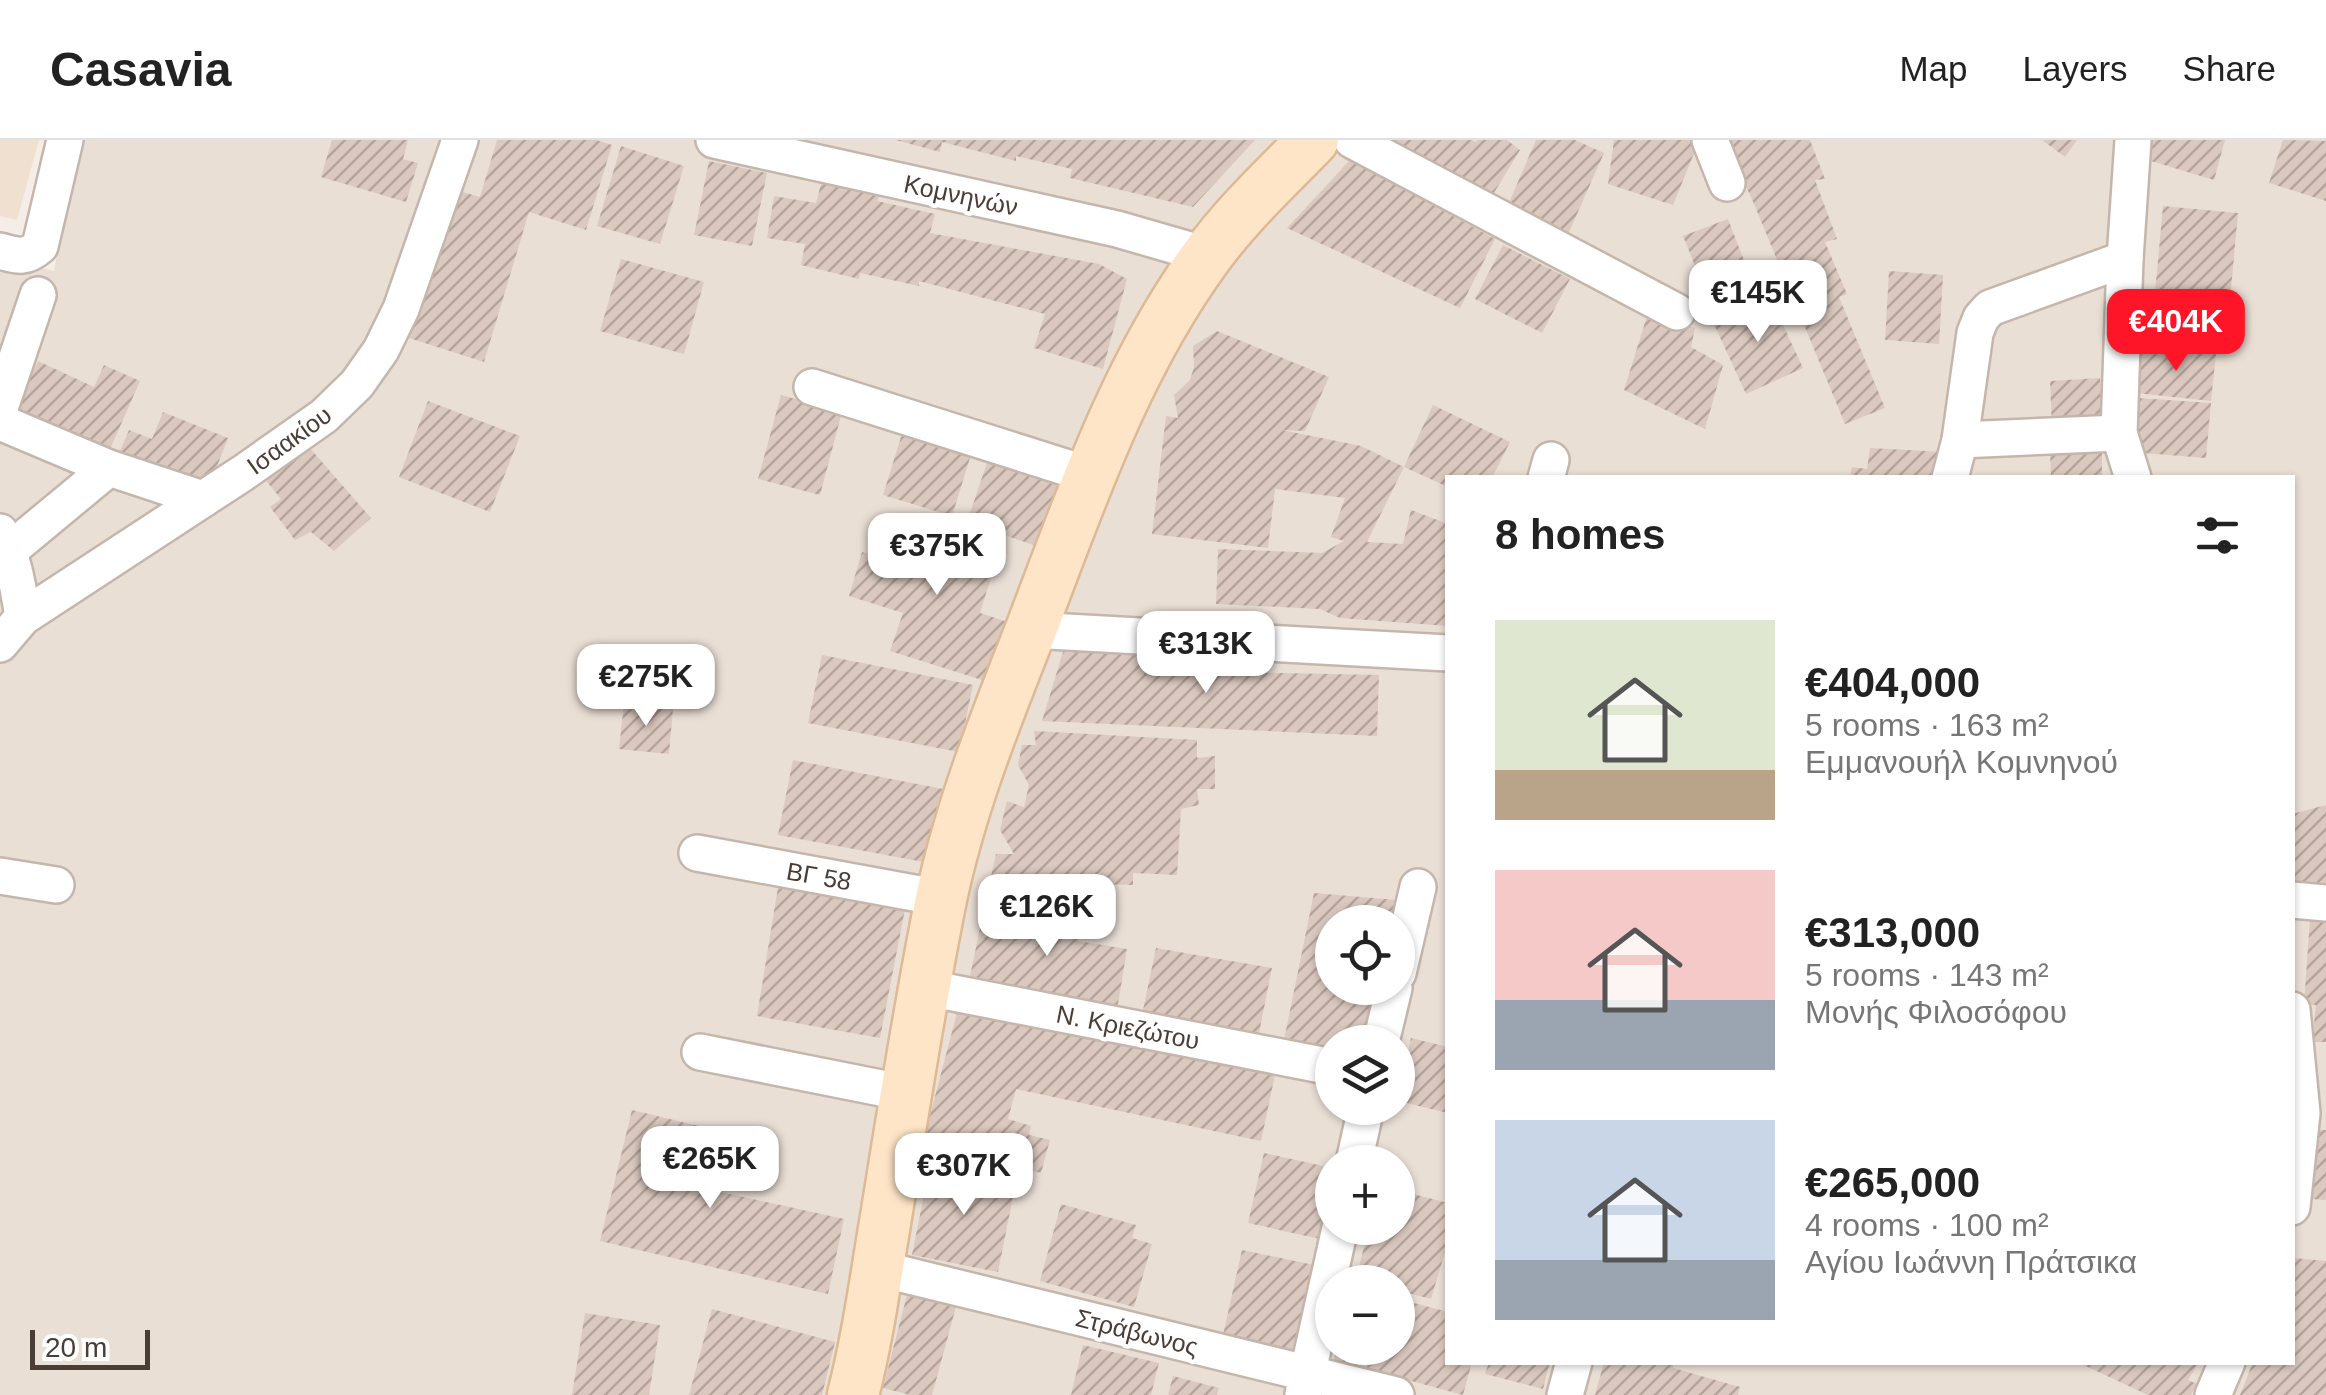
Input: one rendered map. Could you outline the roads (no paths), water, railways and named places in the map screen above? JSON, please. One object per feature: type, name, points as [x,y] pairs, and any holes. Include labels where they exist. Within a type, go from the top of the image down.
[{"type":"main road","points":[[853,1395],[941,898],[966,805],[999,710],[1090,474],[1148,354],[1207,255],[1313,140]]},
{"type":"street","points":[[0,251],[18,256],[30,254],[40,246],[65,140]]},
{"type":"street","name":"Ισαακίου","points":[[0,644],[23,617],[324,416],[366,373],[401,309],[460,140]]},
{"type":"street","points":[[1352,140],[1677,312]]},
{"type":"street","points":[[1710,140],[1727,183]]},
{"type":"street","points":[[2133,140],[2118,433],[2133,475]]},
{"type":"street","name":"Κομνηνών","points":[[720,141],[1117,229],[1207,255]]},
{"type":"street","points":[[1951,475],[1960,440],[1974,333],[1981,318],[1990,308],[2126,259]]},
{"type":"street","points":[[0,408],[38,296]]},
{"type":"street","points":[[812,387],[1090,474]]},
{"type":"street","points":[[0,422],[109,468],[203,500]]},
{"type":"street","points":[[1960,440],[2118,433]]},
{"type":"street","points":[[23,617],[5,541],[109,468]]},
{"type":"street","points":[[1030,630],[1445,653]]},
{"type":"street","name":"ΒΓ 58","points":[[697,853],[941,898]]},
{"type":"street","points":[[0,876],[56,884]]},
{"type":"street","points":[[1414,905],[1418,886]]},
{"type":"street","points":[[2295,900],[2326,902]]},
{"type":"street","name":"Ν. Κριεζώτου","points":[[923,986],[1315,1064]]},
{"type":"street","points":[[2295,1024],[2314,1114],[2295,1195]]},
{"type":"street","points":[[700,1052],[906,1093]]},
{"type":"street","points":[[1306,1385],[1336,1245]]},
{"type":"street","name":"Στράβωνος","points":[[877,1268],[1306,1385],[1396,1395]]},
{"type":"street","points":[[1565,1395],[1573,1365]]},
{"type":"street","points":[[2213,1395],[2226,1365]]}]
